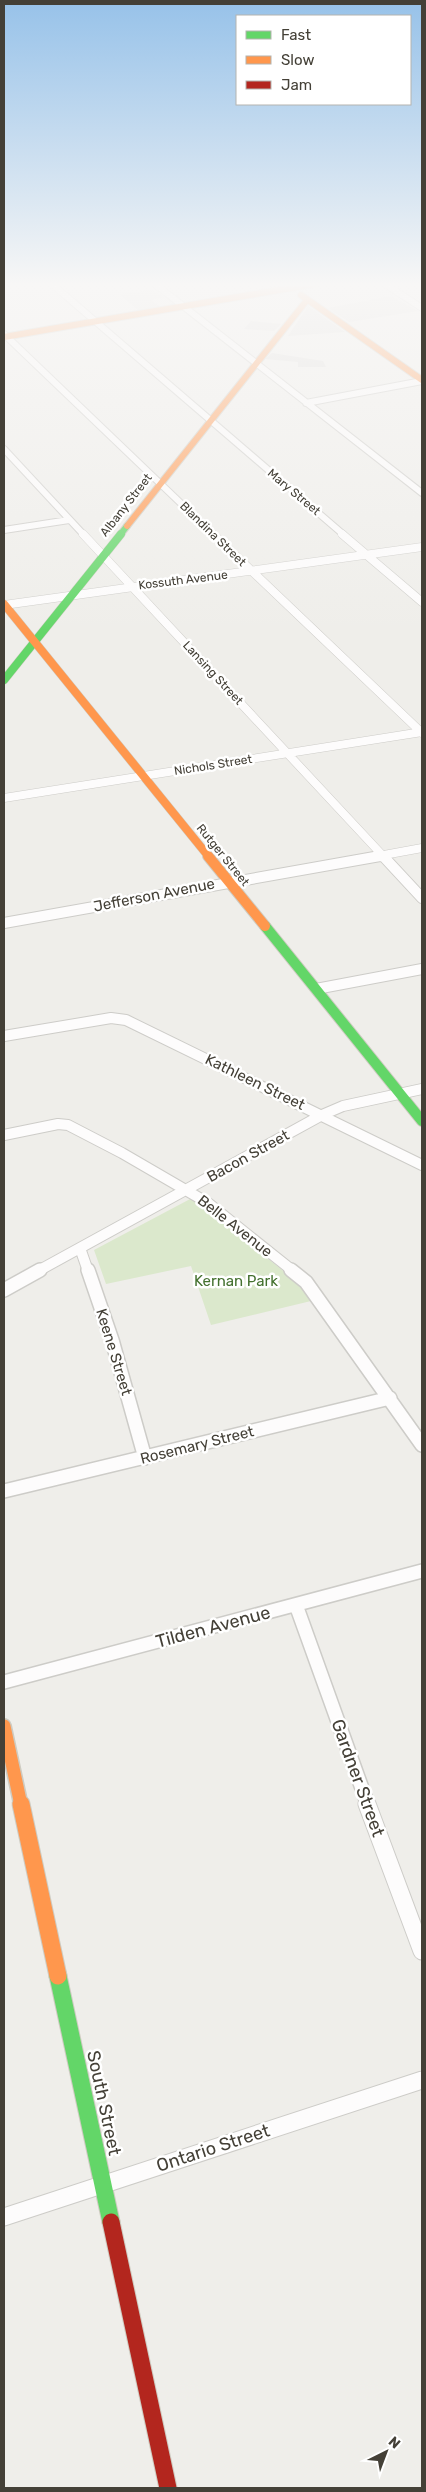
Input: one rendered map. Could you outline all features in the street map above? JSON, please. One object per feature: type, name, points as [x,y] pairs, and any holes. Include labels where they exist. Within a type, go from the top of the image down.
[{"type":"street","name":"Blandina Street","points":[[73,400],[422,732]]},
{"type":"street","name":"Mary Street","points":[[188,400],[422,602]]},
{"type":"street","name":"Albany Street","points":[[4,680],[225,400]]},
{"type":"street","points":[[302,400],[422,493]]},
{"type":"street","points":[[306,403],[320,400]]},
{"type":"street","name":"Lansing Street","points":[[4,449],[422,898]]},
{"type":"street","points":[[4,530],[70,520]]},
{"type":"street","name":"Kossuth Avenue","points":[[4,605],[422,547]]},
{"type":"street","name":"Rutger Street","points":[[4,605],[422,1121]]},
{"type":"street","name":"Nichols Street","points":[[4,798],[422,732]]},
{"type":"street","name":"Jefferson Avenue","points":[[4,923],[422,848]]},
{"type":"street","points":[[316,989],[422,969]]},
{"type":"street","name":"Kathleen Street","points":[[4,1036],[111,1018],[126,1020],[422,1165]]},
{"type":"street","name":"Bacon Street","points":[[4,1290],[322,1115],[343,1106],[422,1089]]},
{"type":"street","name":"Belle Avenue","points":[[4,1135],[58,1124],[68,1126],[208,1203],[306,1282],[422,1445]]},
{"type":"street","name":"Keene Street","points":[[80,1248],[112,1340],[145,1458]]},
{"type":"street","name":"Rosemary Street","points":[[4,1491],[390,1398]]},
{"type":"street","name":"Tilden Avenue","points":[[4,1682],[422,1571]]},
{"type":"street","name":"Gardner Street","points":[[296,1605],[322,1682],[422,1951]]},
{"type":"street","name":"South Street","points":[[4,1726],[168,2488]]},
{"type":"street","name":"Ontario Street","points":[[4,2217],[422,2080]]},
{"type":"green space","name":"Kernan Park","points":[[192,1198],[296,1281],[311,1301],[211,1325],[191,1266],[106,1284],[94,1250]]},
{"type":"traffic: fast","points":[[4,680],[127,526]]},
{"type":"traffic: fast","points":[[265,926],[422,1121]]},
{"type":"traffic: fast","points":[[58,1976],[111,2222]]},
{"type":"traffic: slow","points":[[127,526],[227,400]]},
{"type":"traffic: slow","points":[[4,604],[265,926]]},
{"type":"traffic: slow","points":[[4,1726],[58,1976]]},
{"type":"traffic: jam","points":[[111,2222],[168,2488]]}]
